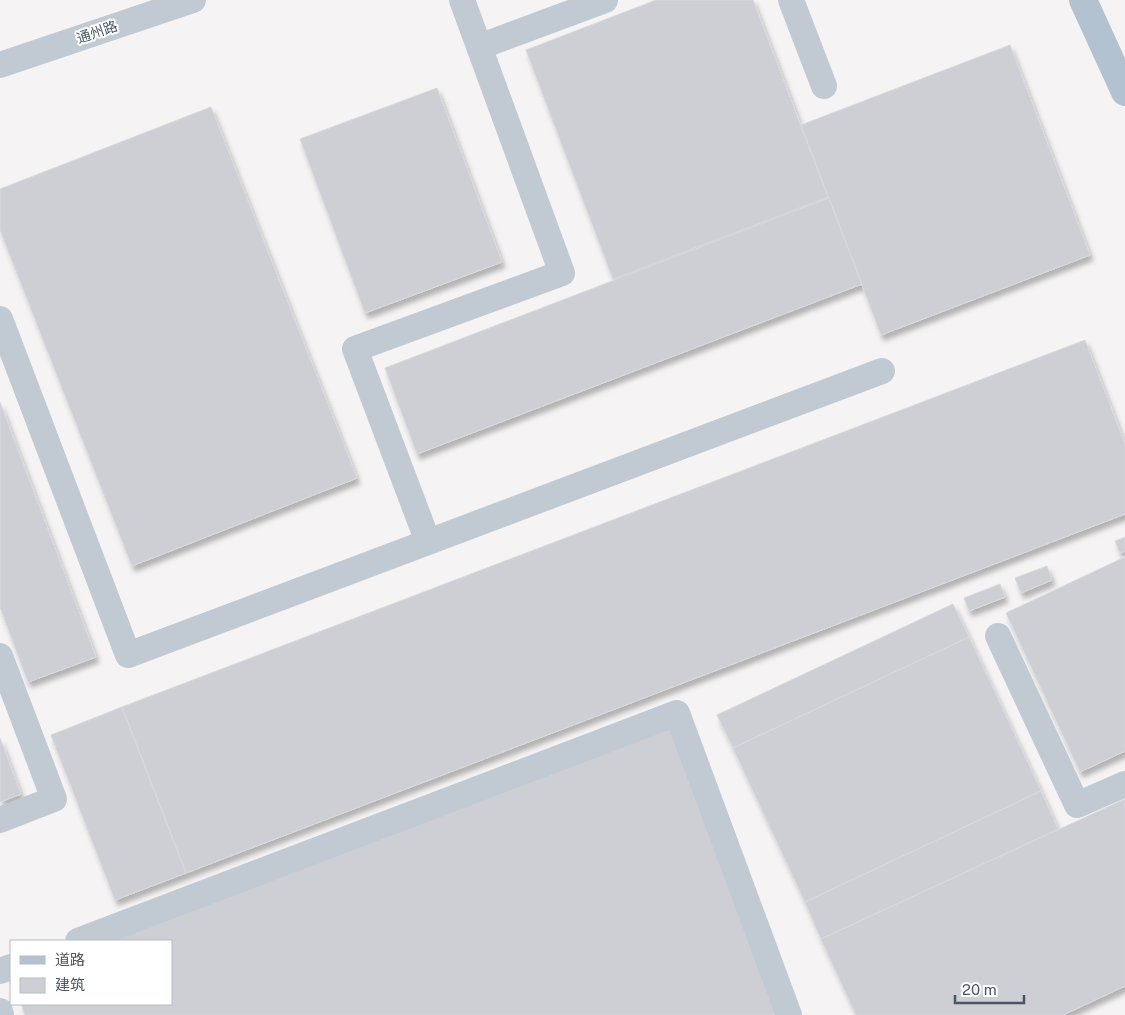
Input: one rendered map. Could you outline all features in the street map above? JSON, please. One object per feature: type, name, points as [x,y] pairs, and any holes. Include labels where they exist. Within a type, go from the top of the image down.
[{"type":"main road","points":[[1083,0],[1125,92]]},
{"type":"street","name":"通州路","points":[[0,65],[193,0]]},
{"type":"street","points":[[428,542],[354,349],[562,273],[462,0]]},
{"type":"street","points":[[479,47],[605,0]]},
{"type":"street","points":[[791,0],[824,86]]},
{"type":"street","points":[[0,319],[128,654],[882,371]]},
{"type":"street","points":[[998,636],[1077,805],[1125,784]]},
{"type":"street","points":[[0,656],[54,799],[0,820]]},
{"type":"street","points":[[81,940],[677,713],[789,1015]]},
{"type":"street","points":[[0,1011],[2,1015]]},
{"type":"building","points":[[656,0],[753,0],[828,197],[613,279],[526,50]]},
{"type":"building","points":[[1010,45],[1090,255],[881,335],[801,125]]},
{"type":"building","points":[[437,88],[502,262],[365,313],[300,139]]},
{"type":"building","points":[[211,107],[357,478],[132,566],[0,230],[0,189]]},
{"type":"building","points":[[829,198],[862,284],[417,454],[385,368]]},
{"type":"building","points":[[1085,340],[1125,444],[1125,514],[186,873],[122,707]]},
{"type":"building","points":[[0,402],[96,657],[28,682],[0,607]]},
{"type":"building","points":[[1125,537],[1125,551],[1120,553],[1115,541]]},
{"type":"building","points":[[1125,557],[1125,751],[1080,772],[1006,613]]},
{"type":"building","points":[[1047,566],[1052,580],[1021,593],[1015,578]]},
{"type":"building","points":[[1000,584],[1005,597],[969,611],[964,598]]},
{"type":"building","points":[[953,604],[969,637],[733,748],[717,715]]},
{"type":"building","points":[[969,637],[1041,791],[805,902],[733,748]]},
{"type":"building","points":[[122,707],[186,873],[115,900],[51,735]]},
{"type":"building","points":[[669,727],[779,1015],[25,1015],[21,1005],[172,1005],[172,940],[112,940]]},
{"type":"building","points":[[0,738],[21,794],[0,802]]},
{"type":"building","points":[[1041,791],[1058,829],[821,939],[805,902]]},
{"type":"building","points":[[1125,799],[1125,986],[1063,1015],[856,1015],[821,939]]}]
